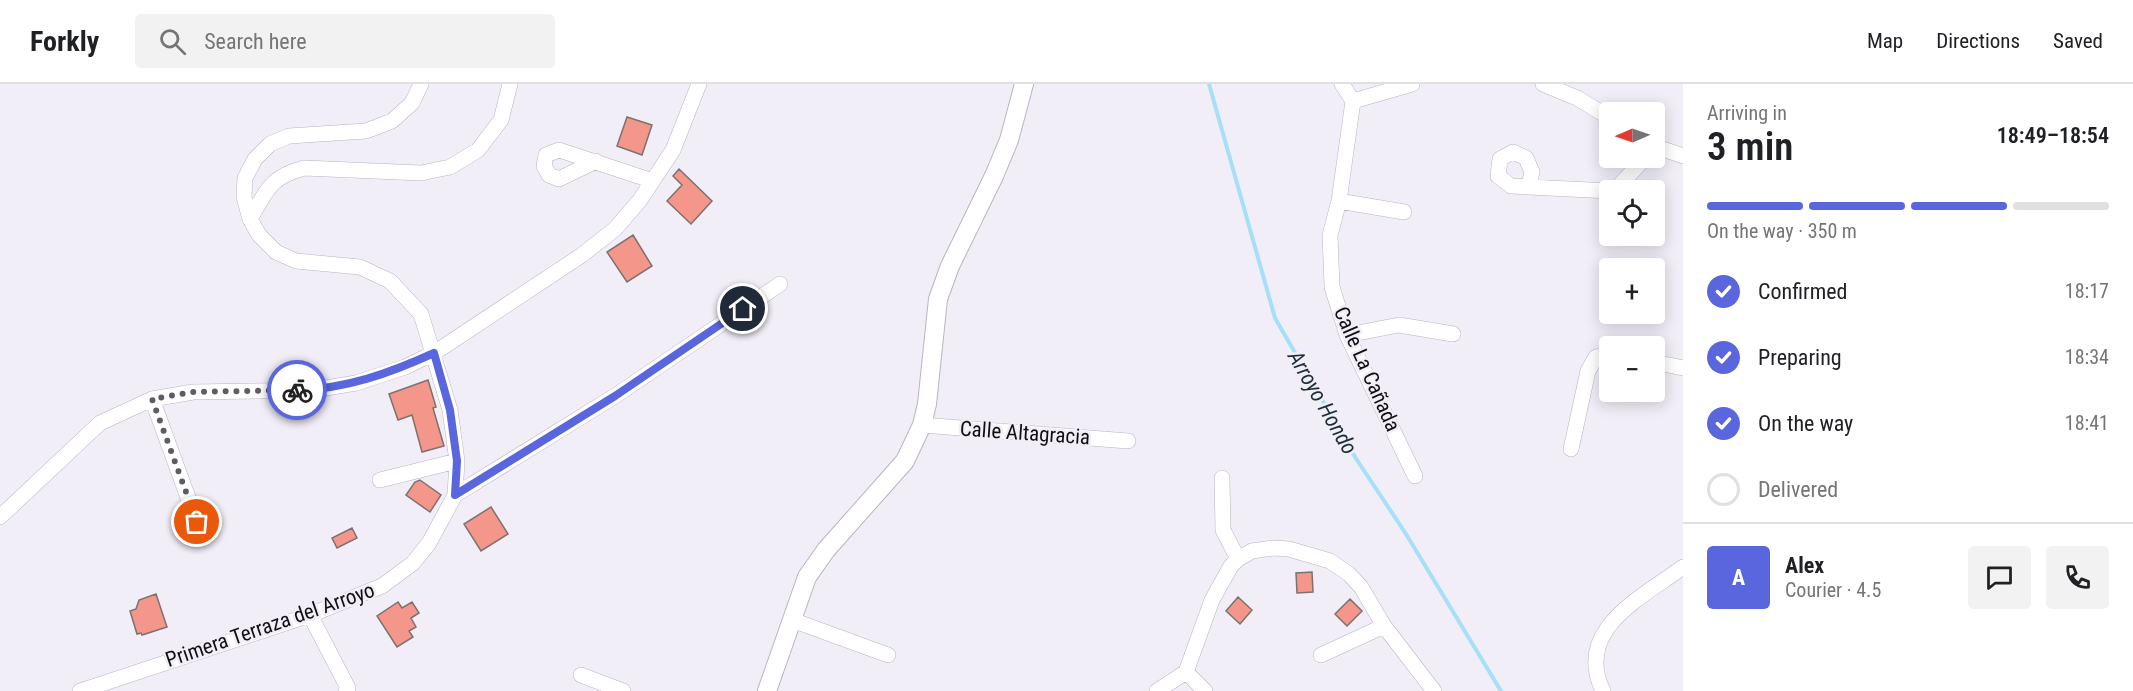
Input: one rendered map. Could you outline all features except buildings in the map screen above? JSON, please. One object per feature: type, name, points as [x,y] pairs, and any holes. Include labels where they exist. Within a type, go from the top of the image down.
[{"type":"main road","points":[[767,691],[799,596],[814,564],[905,461],[922,425],[927,404],[938,298],[950,266],[1009,140],[1024,84]]},
{"type":"street","points":[[250,219],[244,197],[245,178],[255,159],[270,144],[289,136],[366,131],[392,121],[412,103],[421,84]]},
{"type":"street","points":[[250,219],[270,184],[286,172],[304,168],[421,173],[450,167],[478,150],[501,120],[510,84]]},
{"type":"street","points":[[0,517],[100,423],[152,399],[193,392],[314,390],[356,383],[405,367],[434,353],[607,236],[627,215],[673,150],[699,84]]},
{"type":"street","points":[[1342,84],[1353,101],[1412,84]]},
{"type":"street","points":[[1543,84],[1577,98],[1599,111]]},
{"type":"street","name":"Calle La Cañada","points":[[1353,101],[1339,201],[1330,235],[1332,287],[1347,335],[1415,476]]},
{"type":"street","points":[[1665,150],[1683,156]]},
{"type":"street","points":[[596,161],[653,181]]},
{"type":"street","points":[[1624,180],[1636,168]]},
{"type":"street","points":[[1528,186],[1599,189]]},
{"type":"street","points":[[1339,201],[1404,212]]},
{"type":"street","name":"Primera Terraza del Arroyo","points":[[80,691],[310,615],[382,586],[413,563],[429,543],[455,495],[457,461],[450,410],[421,314],[390,281],[360,267],[296,261],[276,252],[259,235],[250,219]]},
{"type":"street","points":[[455,495],[615,396],[780,284]]},
{"type":"street","points":[[1347,335],[1399,325],[1453,334]]},
{"type":"street","points":[[1571,449],[1588,371],[1596,357],[1599,356]]},
{"type":"street","points":[[1665,364],[1683,368]]},
{"type":"street","points":[[152,399],[197,522]]},
{"type":"street","name":"Calle Altagracia","points":[[922,425],[1128,441]]},
{"type":"street","points":[[380,480],[457,461]]},
{"type":"street","points":[[1222,478],[1222,530],[1238,559]]},
{"type":"street","points":[[1157,691],[1186,672],[1212,600],[1226,573],[1238,559],[1258,549],[1283,548],[1330,561],[1341,567],[1356,581],[1384,626],[1434,691]]},
{"type":"street","points":[[1603,691],[1596,665],[1598,649],[1604,632],[1615,617],[1631,603],[1683,567]]},
{"type":"street","points":[[310,615],[348,688],[346,691]]},
{"type":"street","points":[[792,620],[888,655]]},
{"type":"street","points":[[1321,655],[1384,626]]},
{"type":"street","points":[[1186,672],[1205,691]]},
{"type":"street","points":[[581,675],[623,691]]},
{"type":"waterway","name":"Arroyo Hondo","points":[[1209,84],[1275,318],[1355,457],[1406,534],[1501,691]]},
{"type":"way so far","points":[[197,522],[152,399],[193,392],[297,390]]},
{"type":"route","points":[[297,390],[314,390],[356,383],[405,367],[434,353],[450,410],[457,461],[455,495],[615,396],[743,309]]}]
